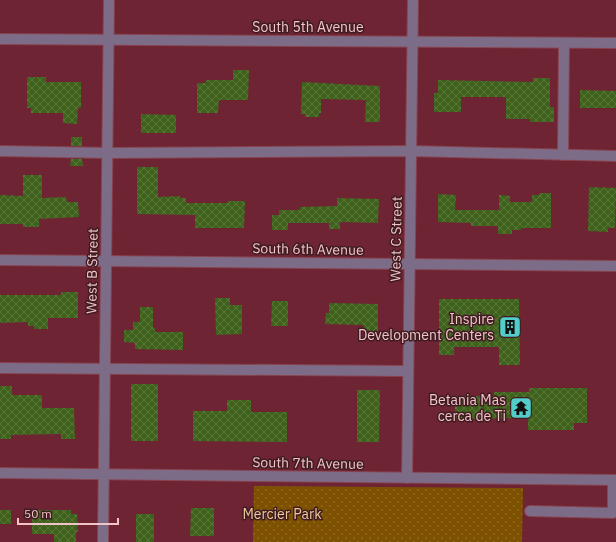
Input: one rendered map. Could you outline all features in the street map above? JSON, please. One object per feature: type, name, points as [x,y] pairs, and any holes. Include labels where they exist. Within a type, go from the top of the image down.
[{"type":"street","name":"West B Street","points":[[103,542],[109,0]]},
{"type":"street","name":"West C Street","points":[[407,478],[413,0]]},
{"type":"street","name":"South 5th Avenue","points":[[0,39],[616,43]]},
{"type":"street","points":[[563,155],[564,43]]},
{"type":"street","points":[[0,150],[108,153],[411,152],[616,156]]},
{"type":"street","name":"South 6th Avenue","points":[[0,260],[616,266]]},
{"type":"street","points":[[0,368],[408,371]]},
{"type":"street","name":"South 7th Avenue","points":[[0,473],[615,480]]},
{"type":"street","points":[[530,511],[613,512],[615,480]]},
{"type":"green space","name":"Mercier Park","points":[[254,486],[523,488],[522,542],[253,542]]},
{"type":"building","points":[[233,70],[249,70],[248,100],[219,100],[218,113],[197,113],[197,83],[206,83],[206,80],[233,80]]},
{"type":"building","points":[[27,77],[46,77],[46,82],[81,82],[81,108],[78,108],[77,124],[63,123],[63,113],[31,113],[31,108],[27,108]]},
{"type":"building","points":[[533,78],[550,78],[550,107],[554,107],[554,122],[530,122],[530,119],[506,119],[506,97],[461,97],[461,112],[434,112],[434,93],[438,93],[438,80],[533,82]]},
{"type":"building","points":[[302,82],[380,86],[380,122],[365,122],[366,100],[321,99],[321,113],[319,113],[319,117],[305,117],[305,114],[301,114]]},
{"type":"building","points":[[580,90],[616,91],[616,108],[580,108]]},
{"type":"building","points":[[141,114],[176,115],[176,133],[141,133]]},
{"type":"building","points":[[71,137],[82,137],[82,146],[71,146]]},
{"type":"building","points":[[71,159],[82,159],[83,166],[70,166]]},
{"type":"building","points":[[137,167],[158,167],[158,197],[180,196],[180,198],[186,198],[186,203],[228,203],[228,201],[245,201],[244,228],[195,228],[195,215],[137,214]]},
{"type":"building","points":[[23,175],[42,175],[42,198],[66,197],[67,202],[78,202],[79,217],[39,219],[39,227],[23,227],[23,224],[0,224],[0,195],[23,196]]},
{"type":"building","points":[[589,187],[616,188],[615,228],[608,228],[608,232],[588,231]]},
{"type":"building","points":[[539,193],[551,193],[551,228],[521,228],[521,230],[512,230],[512,234],[498,234],[498,226],[471,226],[471,223],[438,222],[438,194],[456,195],[455,210],[499,210],[499,195],[510,196],[510,202],[532,202],[532,195],[539,195]]},
{"type":"building","points":[[337,198],[379,199],[378,223],[340,222],[340,229],[329,229],[329,223],[288,223],[288,230],[272,230],[272,215],[279,215],[279,210],[300,210],[300,207],[337,206]]},
{"type":"building","points":[[61,292],[78,292],[78,318],[48,318],[48,329],[34,329],[34,326],[28,326],[28,322],[0,323],[0,295],[61,295]]},
{"type":"building","points":[[215,298],[230,298],[230,305],[242,305],[242,334],[216,335]]},
{"type":"building","points":[[439,299],[519,299],[520,365],[499,365],[499,347],[454,347],[454,355],[439,355]]},
{"type":"building","points":[[272,301],[288,301],[288,326],[271,326]]},
{"type":"building","points":[[329,303],[378,304],[378,331],[364,331],[364,325],[325,324],[326,313],[329,313]]},
{"type":"building","points":[[140,307],[153,307],[153,328],[155,328],[155,332],[183,332],[183,350],[135,349],[135,343],[124,342],[124,330],[133,330],[133,322],[140,322]]},
{"type":"building","points":[[131,384],[158,384],[158,441],[131,441]]},
{"type":"building","points":[[0,386],[12,386],[12,395],[42,395],[42,408],[74,408],[75,439],[61,439],[61,434],[11,435],[11,439],[0,439]]},
{"type":"building","name":"Betania Mas cerca de Ti","points":[[529,388],[587,388],[587,423],[574,423],[574,430],[528,430],[528,418],[455,419],[455,396],[494,396],[494,392],[529,392]]},
{"type":"building","points":[[357,390],[380,390],[379,442],[357,442]]},
{"type":"building","points":[[227,400],[251,400],[251,412],[287,412],[287,442],[193,441],[193,411],[227,411]]},
{"type":"building","points":[[191,508],[214,508],[214,536],[190,536]]},
{"type":"building","points":[[0,510],[11,510],[11,524],[0,524]]},
{"type":"building","points":[[32,510],[71,510],[71,514],[77,514],[78,532],[76,532],[76,542],[54,542],[54,534],[32,534]]},
{"type":"building","points":[[136,514],[154,514],[154,542],[136,542]]},
{"type":"place","name":"Inspire Development Centers","points":[[510,327]]},
{"type":"place","name":"Betania Mas cerca de Ti","points":[[521,408]]}]
